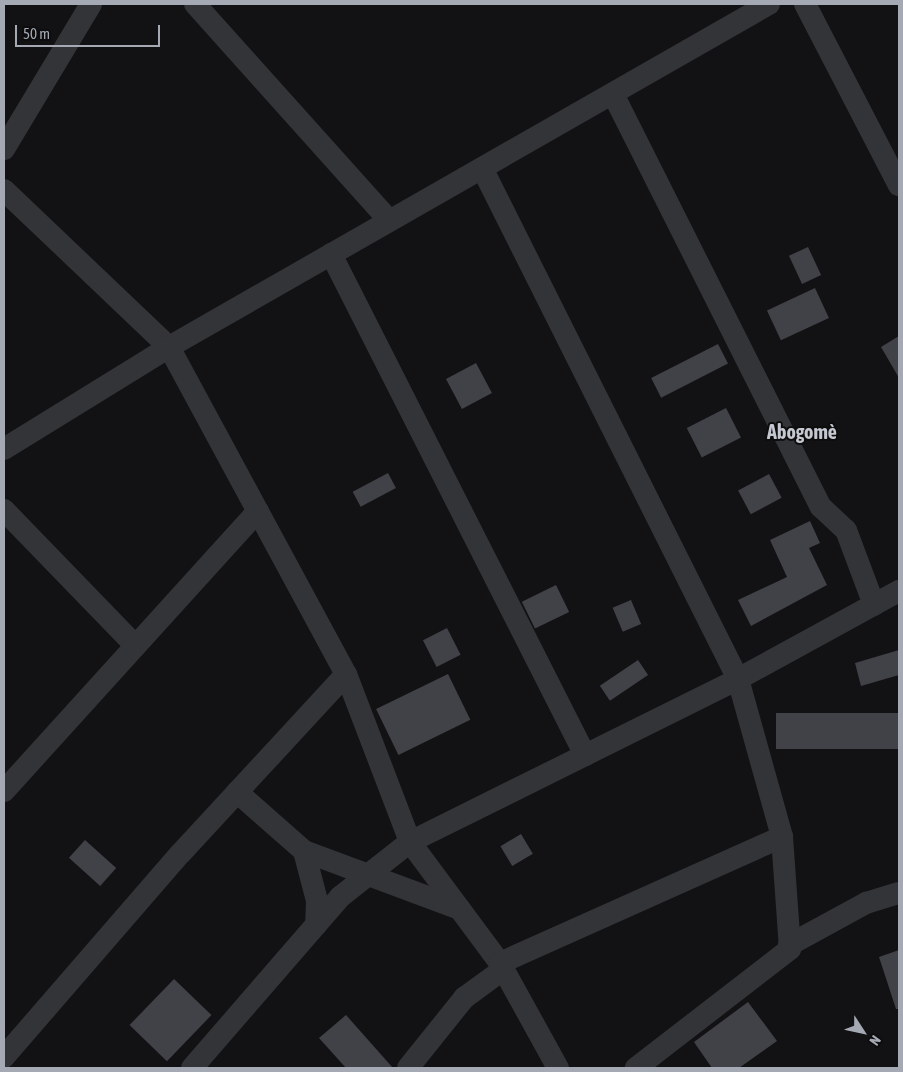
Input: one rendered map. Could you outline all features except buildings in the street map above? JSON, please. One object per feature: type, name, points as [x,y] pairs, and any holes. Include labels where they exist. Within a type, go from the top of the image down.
[{"type":"street","points":[[4,149],[91,4]]},
{"type":"street","points":[[195,4],[389,220]]},
{"type":"street","points":[[4,449],[169,347],[389,220],[483,170],[769,4]]},
{"type":"street","points":[[805,4],[899,185]]},
{"type":"street","points":[[613,94],[821,507],[846,530],[874,605]]},
{"type":"street","points":[[483,170],[738,679],[782,837],[790,949],[636,1068]]},
{"type":"street","points":[[4,190],[169,347],[346,674],[410,842],[501,967],[558,1068]]},
{"type":"street","points":[[331,254],[585,755]]},
{"type":"street","points":[[4,791],[134,644],[258,511]]},
{"type":"street","points":[[5,516],[134,644]]},
{"type":"street","points":[[192,1068],[316,925],[369,873],[410,842],[738,679],[899,591]]},
{"type":"street","points":[[4,1057],[237,792],[346,674]]},
{"type":"street","points":[[237,792],[304,851],[350,871],[369,873],[460,909]]},
{"type":"street","points":[[408,1068],[464,998],[501,967],[782,837]]},
{"type":"street","points":[[304,851],[317,901],[316,925]]},
{"type":"street","points":[[789,945],[866,903],[899,893]]},
{"type":"district","name":"Abogomè","points":[[802,431]]}]
